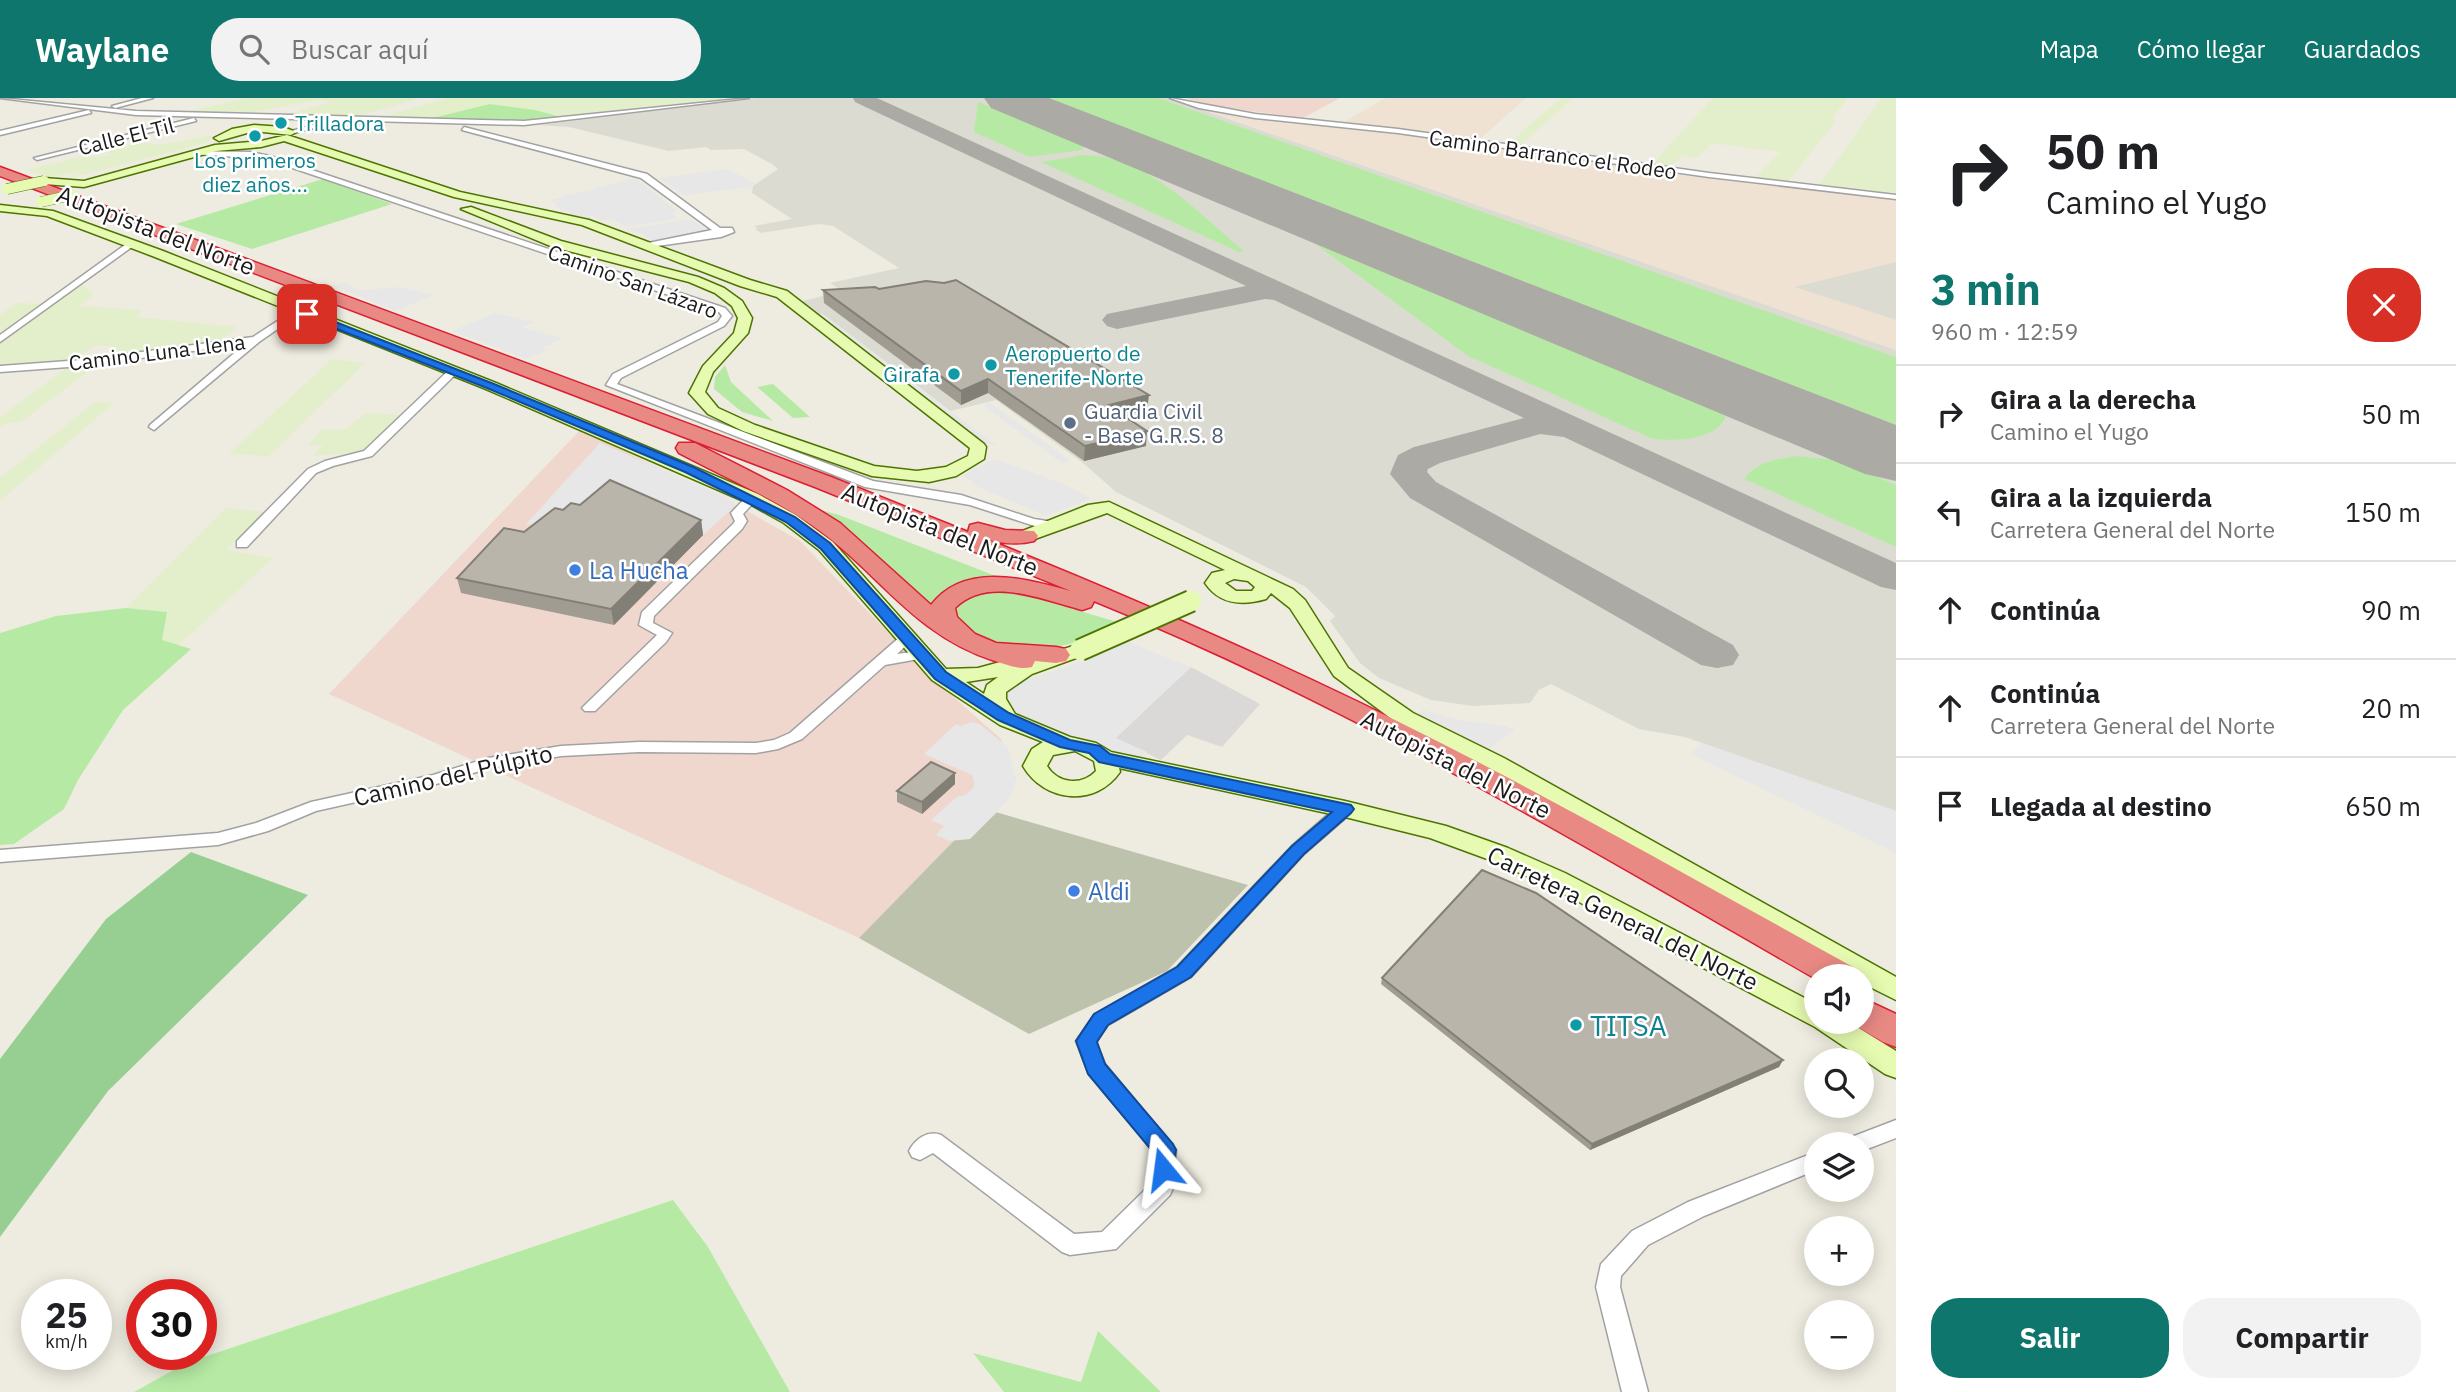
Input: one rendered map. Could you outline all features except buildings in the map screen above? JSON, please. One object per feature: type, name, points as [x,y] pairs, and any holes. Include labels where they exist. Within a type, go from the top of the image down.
[{"type":"highway","points":[[0,164],[49,181]]},
{"type":"highway","name":"Autopista del Norte","points":[[0,171],[823,482],[1098,593],[1268,669],[1546,811],[1819,964]]},
{"type":"highway","points":[[77,188],[269,266],[278,276]]},
{"type":"highway","name":"Autopista del Norte","points":[[2,195],[674,440],[981,557],[1094,604],[1271,684],[1436,769],[1546,828],[1804,978]]},
{"type":"highway","points":[[36,202],[305,305]]},
{"type":"highway","points":[[674,440],[809,512],[835,530],[909,600],[955,636],[987,651],[1054,656]]},
{"type":"highway","points":[[823,482],[995,535],[1021,527]]},
{"type":"highway","points":[[1054,656],[1013,652],[974,641],[944,620],[942,607],[950,596],[964,589],[985,585],[1014,586],[1094,604]]},
{"type":"highway","points":[[909,600],[912,609],[933,628],[993,661],[991,674]]},
{"type":"highway","points":[[1874,996],[1896,1010]]},
{"type":"highway","points":[[1874,1019],[1896,1032]]},
{"type":"main road","points":[[2,195],[36,202],[208,147],[225,134],[271,128],[289,135]]},
{"type":"main road","points":[[261,144],[289,135]]},
{"type":"main road","points":[[2,195],[49,181],[77,188],[196,153],[235,145],[272,145],[485,215],[548,241],[691,279],[722,291],[738,303],[744,314],[743,328],[703,375],[697,393],[713,411],[741,425],[851,465],[906,476],[940,471],[961,462],[969,449],[963,433],[797,305],[784,292],[567,217],[446,191],[289,141],[289,135]]},
{"type":"main road","points":[[218,141],[235,145]]},
{"type":"main road","points":[[2,195],[305,305],[752,498],[790,519],[826,546],[940,676],[1004,717],[1066,744],[1086,746],[1105,769],[1084,788],[1051,784],[1038,773],[1035,766],[1037,758],[1048,748],[1066,744]]},
{"type":"main road","points":[[571,247],[555,236],[566,230],[583,229],[625,238]]},
{"type":"main road","points":[[708,267],[797,305]]},
{"type":"main road","points":[[1021,527],[1056,526],[1099,508],[1114,508],[1255,584],[1305,619],[1341,672],[1405,718],[1496,763],[1896,990]]},
{"type":"main road","points":[[1037,758],[1017,729],[1004,717],[995,699],[995,690],[1007,677],[1191,601],[1220,592],[1235,597],[1255,584]]},
{"type":"main road","points":[[940,676],[971,678],[1054,656]]},
{"type":"main road","points":[[969,696],[991,674]]},
{"type":"main road","name":"Carretera General del Norte","points":[[1105,769],[1150,778],[1220,785],[1345,809],[1437,832],[1534,869],[1804,1011]]},
{"type":"main road","points":[[1845,1034],[1896,1066]]},
{"type":"street","points":[[0,101],[15,100],[102,114],[150,98]]},
{"type":"street","points":[[0,134],[102,114],[126,112],[524,123],[746,98]]},
{"type":"street","name":"Camino Barranco el Rodeo","points":[[1173,98],[1210,109],[1396,131],[1705,176],[1896,197]]},
{"type":"street","points":[[138,122],[174,114]]},
{"type":"street","name":"Calle El Til","points":[[37,158],[215,115]]},
{"type":"street","points":[[78,156],[242,116]]},
{"type":"street","points":[[260,128],[265,117]]},
{"type":"street","points":[[0,134],[19,138],[90,121]]},
{"type":"street","points":[[289,135],[321,124],[349,121]]},
{"type":"street","points":[[271,128],[313,122],[349,121],[451,126],[625,170],[653,181],[716,232],[646,246]]},
{"type":"street","name":"Camino San Lázaro","points":[[196,153],[212,156],[256,154],[268,157],[722,310],[727,316],[721,324],[617,376],[611,385],[869,484],[910,494],[962,499],[1021,527]]},
{"type":"street","points":[[0,338],[132,244]]},
{"type":"street","name":"Camino Luna Llena","points":[[0,369],[82,363],[256,340],[305,305]]},
{"type":"street","points":[[154,427],[256,340]]},
{"type":"street","points":[[242,544],[312,471],[329,463],[368,454],[454,371]]},
{"type":"street","points":[[590,708],[661,639],[665,632],[646,625],[647,615],[738,526],[741,521],[737,513],[752,498]]},
{"type":"street","points":[[883,661],[912,647]]},
{"type":"street","name":"Camino del Púlpito","points":[[0,856],[218,839],[262,827],[311,807],[436,779],[488,763],[561,751],[639,747],[756,748],[778,744],[796,736],[883,661],[912,647]]},
{"type":"street","points":[[920,1151],[933,1141],[1070,1245],[1108,1242],[1162,1188],[1165,1150],[1096,1068],[1086,1041],[1101,1020],[1184,972],[1298,850],[1345,809]]},
{"type":"street","points":[[1874,1137],[1896,1129]]},
{"type":"street","points":[[1635,1392],[1608,1287],[1609,1272],[1640,1238],[1696,1209],[1804,1166]]},
{"type":"shaded area","points":[[247,98],[421,98],[357,116],[285,115],[331,102],[318,100],[245,113],[185,112]]},
{"type":"shaded area","points":[[448,98],[728,98],[561,117],[535,110],[490,104],[428,119],[382,117]]},
{"type":"shaded area","points":[[756,98],[1168,98],[1896,350],[1896,811],[1685,737],[1639,729],[1551,684],[1539,690],[1530,703],[1473,706],[1431,700],[1379,678],[1360,663],[1330,621],[1335,616],[1306,587],[1116,492],[1083,463],[996,400],[934,415],[791,304],[842,291],[830,283],[899,268],[833,226],[819,224],[761,233],[755,229],[758,228],[754,226],[792,219],[752,193],[753,186],[778,169],[772,164],[744,149],[711,150],[706,147],[669,151],[569,127],[539,125]]},
{"type":"shaded area","points":[[1186,98],[1340,98],[1303,118],[1206,105]]},
{"type":"shaded area","points":[[1386,98],[1526,98],[1479,140],[1343,122]]},
{"type":"shaded area","points":[[1561,98],[1573,98],[1520,146],[1508,144]]},
{"type":"shaded area","points":[[1713,98],[1848,98],[1833,117],[1835,122],[1787,183],[1754,179],[1780,152],[1712,143],[1697,158],[1682,156],[1670,166],[1652,164]]},
{"type":"shaded area","points":[[1882,98],[1896,98],[1896,194],[1819,185]]},
{"type":"shaded area","points":[[1201,109],[1382,130],[1672,174],[1896,200],[1896,350]]},
{"type":"shaded area","points":[[212,136],[209,141],[191,147],[78,176],[71,175],[85,171],[50,177],[26,170],[80,157],[108,156],[113,154],[103,152],[143,142],[159,145]]},
{"type":"shaded area","points":[[726,169],[755,183],[752,187],[683,195],[659,178]]},
{"type":"shaded area","points":[[635,178],[677,211],[672,212],[678,218],[627,227],[612,219],[599,221],[594,216],[584,219],[573,216],[569,211],[563,212],[551,200]]},
{"type":"shaded area","points":[[692,219],[708,232],[653,242],[643,234],[626,229]]},
{"type":"shaded area","points":[[1896,262],[1896,320],[1795,287]]},
{"type":"shaded area","points":[[348,281],[347,285],[360,290],[400,287],[434,295],[395,311],[334,286]]},
{"type":"shaded area","points":[[81,284],[94,294],[80,306],[143,310],[136,317],[237,327],[218,342],[104,357],[119,347],[95,345],[74,360],[0,366],[0,343]]},
{"type":"shaded area","points":[[17,303],[46,304],[0,334],[0,315]]},
{"type":"shaded area","points":[[495,313],[534,322],[523,328],[563,338],[542,348],[548,350],[526,359],[452,331]]},
{"type":"shaded area","points":[[813,313],[823,314],[997,446],[984,443]]},
{"type":"shaded area","points":[[332,359],[365,363],[269,456],[229,454]]},
{"type":"shaded area","points":[[101,362],[21,422],[6,423],[0,427],[0,417],[68,367]]},
{"type":"shaded area","points":[[95,402],[114,403],[0,501],[0,478]]},
{"type":"shaded area","points":[[989,402],[1071,461],[1062,463],[983,406]]},
{"type":"shaded area","points":[[366,413],[401,415],[365,452],[313,456],[323,445],[308,445],[321,430],[346,429]]},
{"type":"shaded area","points":[[580,430],[749,512],[800,541],[930,676],[1001,739],[1016,778],[859,938],[329,694]]},
{"type":"shaded area","points":[[600,443],[726,497],[735,503],[734,507],[703,535],[613,495],[550,528],[526,524]]},
{"type":"shaded area","points":[[995,459],[1061,483],[1091,498],[1046,516],[976,486],[963,475]]},
{"type":"shaded area","points":[[226,508],[265,512],[226,550],[273,558],[178,646],[162,640],[166,612],[126,608]]},
{"type":"shaded area","points":[[1128,642],[1191,667],[1116,738],[1147,752],[1140,760],[1051,731],[1013,712],[1003,697],[1012,684],[1093,658]]},
{"type":"shaded area","points":[[1191,667],[1260,704],[1222,747],[1187,735],[1161,760],[1115,738]]},
{"type":"shaded area","points":[[1423,710],[1515,730],[1486,751],[1415,716]]},
{"type":"shaded area","points":[[971,722],[979,724],[1008,747],[1016,778],[1008,801],[970,839],[949,841],[936,835],[944,826],[931,820],[957,797],[966,795],[974,787],[974,780],[972,775],[924,754],[956,724],[961,726]]},
{"type":"shaded area","points":[[1702,743],[1896,811],[1896,853],[1690,754]]},
{"type":"shaded area","points":[[985,809],[1248,885],[1167,971],[1029,1034],[859,938]]},
{"type":"green space","points":[[1047,98],[1158,98],[1896,357],[1896,425]]},
{"type":"green space","points":[[978,102],[1084,146],[1082,150],[1030,157],[974,132]]},
{"type":"green space","points":[[490,104],[535,110],[561,117],[526,122],[428,119]]},
{"type":"green space","points":[[1084,155],[1129,165],[1150,176],[1190,204],[1244,251],[1239,252],[1041,162]]},
{"type":"green space","points":[[323,179],[392,204],[252,249],[176,224]]},
{"type":"green space","points":[[1314,243],[1716,410],[1726,417],[1721,425],[1704,435],[1672,440],[1653,439],[1468,356]]},
{"type":"green space","points":[[725,365],[731,382],[773,421],[742,412],[714,389],[715,377]]},
{"type":"green space","points":[[773,384],[810,417],[793,418],[757,387]]},
{"type":"green space","points":[[1797,456],[1837,460],[1896,485],[1896,547],[1744,479],[1761,465]]},
{"type":"green space","points":[[811,507],[839,515],[1006,580],[933,611]]},
{"type":"green space","points":[[984,592],[1019,593],[1124,624],[1060,646],[1043,649],[1010,647],[984,638],[959,624],[955,611],[964,597]]},
{"type":"green space","points":[[126,608],[167,612],[162,640],[191,649],[123,710],[78,780],[64,809],[14,844],[0,845],[0,633],[56,616]]},
{"type":"green space","points":[[191,852],[308,895],[108,1091],[0,1237],[0,1059],[106,919]]},
{"type":"green space","points":[[673,1200],[708,1247],[790,1392],[134,1392],[173,1370],[217,1370],[217,1353]]},
{"type":"green space","points":[[1098,1331],[1161,1392],[1004,1392],[973,1353],[1081,1382]]},
{"type":"taxiway","points":[[862,98],[1279,292]]},
{"type":"taxiway","points":[[1117,320],[1265,291],[1279,292]]},
{"type":"taxiway","points":[[1279,292],[1896,578]]},
{"type":"taxiway","points":[[1570,427],[1539,424],[1427,455],[1411,463],[1408,474],[1423,490],[1717,655]]},
{"type":"runway","points":[[1007,98],[1896,455]]},
{"type":"place","name":"Trilladora","points":[[281,123]]},
{"type":"place","name":"Los primeros diez años...","points":[[255,136]]},
{"type":"place","name":"Aeropuerto de Tenerife-Norte","points":[[991,365]]},
{"type":"place","name":"Girafa","points":[[954,374]]},
{"type":"place","name":"Guardia Civil - Base G.R.S. 8","points":[[1070,423]]},
{"type":"place","name":"La Hucha","points":[[575,570]]},
{"type":"place","name":"Aldi","points":[[1074,891]]},
{"type":"place","name":"TITSA","points":[[1576,1025]]},
{"type":"route","points":[[307,314],[491,386],[689,470],[752,498],[790,519],[826,546],[940,676],[1004,717],[1066,744],[1094,749],[1105,758],[1220,785],[1345,809],[1298,850],[1184,972],[1101,1020],[1086,1041],[1096,1068],[1165,1150],[1163,1169]]}]
